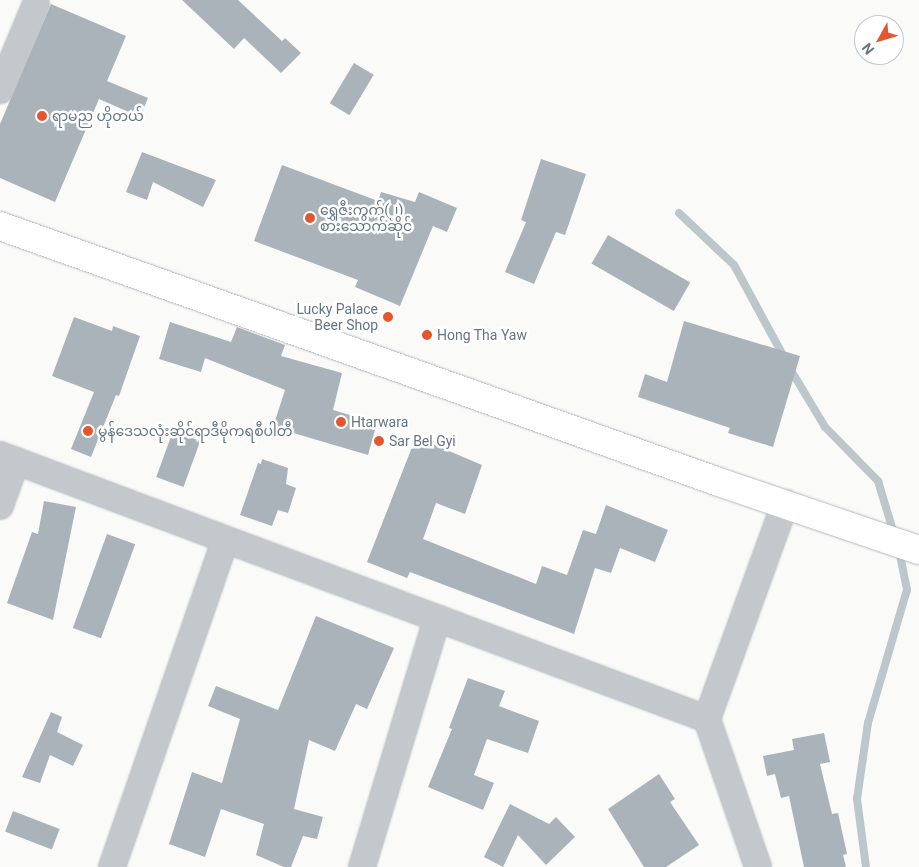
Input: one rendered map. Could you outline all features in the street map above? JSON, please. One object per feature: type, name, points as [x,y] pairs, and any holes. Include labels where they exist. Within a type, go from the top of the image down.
[{"type":"main road","points":[[0,226],[919,550]]},
{"type":"street","points":[[0,90],[36,4]]},
{"type":"street","points":[[0,506],[8,458],[225,541],[707,718]]},
{"type":"street","points":[[758,867],[707,718],[785,504]]},
{"type":"street","points":[[112,867],[225,541]]},
{"type":"street","points":[[362,867],[437,618]]},
{"type":"building","points":[[182,0],[238,0],[282,41],[285,38],[301,53],[281,73],[244,38],[234,49]]},
{"type":"building","points":[[51,4],[126,36],[107,81],[148,98],[140,117],[99,99],[55,202],[0,178],[0,124]]},
{"type":"building","points":[[354,63],[374,75],[350,115],[330,103]]},
{"type":"building","points":[[142,152],[216,180],[203,207],[153,182],[147,200],[126,192]]},
{"type":"building","points":[[541,159],[586,174],[565,235],[556,232],[534,284],[505,272],[526,222],[521,220]]},
{"type":"building","points":[[282,165],[378,201],[381,192],[415,202],[419,192],[457,208],[447,232],[433,226],[400,306],[355,287],[358,280],[254,241]]},
{"type":"building","points":[[608,235],[690,282],[674,311],[592,264]]},
{"type":"building","points":[[74,317],[112,331],[113,326],[140,336],[119,396],[116,395],[91,457],[71,449],[94,392],[52,376]]},
{"type":"building","points":[[684,321],[800,356],[773,447],[728,433],[730,428],[638,397],[645,374],[667,382]]},
{"type":"building","points":[[170,322],[231,342],[237,327],[285,345],[281,356],[342,373],[333,410],[377,423],[368,455],[273,427],[285,390],[205,358],[201,372],[159,359]]},
{"type":"building","points":[[173,431],[200,441],[183,487],[156,477]]},
{"type":"building","points":[[416,437],[482,465],[465,514],[436,503],[423,539],[536,584],[542,566],[567,575],[583,530],[596,534],[606,505],[668,530],[655,562],[620,548],[611,573],[595,568],[574,634],[410,572],[407,578],[367,562]]},
{"type":"building","points":[[262,459],[288,468],[286,484],[296,488],[288,513],[278,510],[272,526],[240,515],[258,463],[261,464]]},
{"type":"building","points":[[44,501],[76,507],[53,620],[7,603],[32,532],[38,534]]},
{"type":"building","points":[[107,534],[135,544],[101,638],[73,628]]},
{"type":"building","points":[[316,616],[394,648],[367,709],[356,704],[335,751],[309,740],[294,809],[323,817],[317,839],[303,836],[291,867],[284,867],[256,855],[264,824],[221,809],[205,857],[169,844],[192,772],[222,783],[240,719],[208,706],[216,686],[278,710]]},
{"type":"building","points":[[468,678],[505,691],[499,706],[539,721],[528,753],[487,739],[474,775],[494,783],[483,810],[428,787],[452,729],[449,728]]},
{"type":"building","points":[[51,712],[62,717],[57,732],[83,745],[73,766],[50,755],[40,783],[22,777]]},
{"type":"building","points":[[824,733],[830,762],[820,764],[832,814],[838,813],[847,854],[843,855],[846,867],[804,867],[789,796],[781,798],[775,774],[767,776],[763,756],[794,750],[792,739]]},
{"type":"building","points":[[659,774],[675,799],[670,802],[699,845],[666,867],[644,867],[608,809]]},
{"type":"building","points":[[510,804],[549,824],[556,817],[575,837],[546,865],[518,835],[503,867],[484,857]]},
{"type":"building","points":[[13,811],[60,829],[52,849],[5,832]]},
{"type":"waterway","points":[[679,213],[734,265],[784,357]]},
{"type":"waterway","points":[[789,367],[825,427],[878,481],[894,534]]},
{"type":"waterway","points":[[866,867],[857,799],[868,723],[907,590],[899,550]]},
{"type":"place","name":"ရာမည ဟိုတယ်","points":[[42,116]]},
{"type":"place","name":"ရွှေဇီးကွက်(၂) စားသောက်ဆိုင်","points":[[310,218]]},
{"type":"place","name":"Lucky Palace Beer Shop","points":[[388,317]]},
{"type":"place","name":"Hong Tha Yaw","points":[[427,335]]},
{"type":"place","name":"Htarwara","points":[[341,422]]},
{"type":"place","name":"မွန်ဒေသလုံးဆိုင်ရာဒီမိုကရစီပါတီ","points":[[88,431]]},
{"type":"place","name":"Sar Bel Gyi","points":[[379,441]]}]
